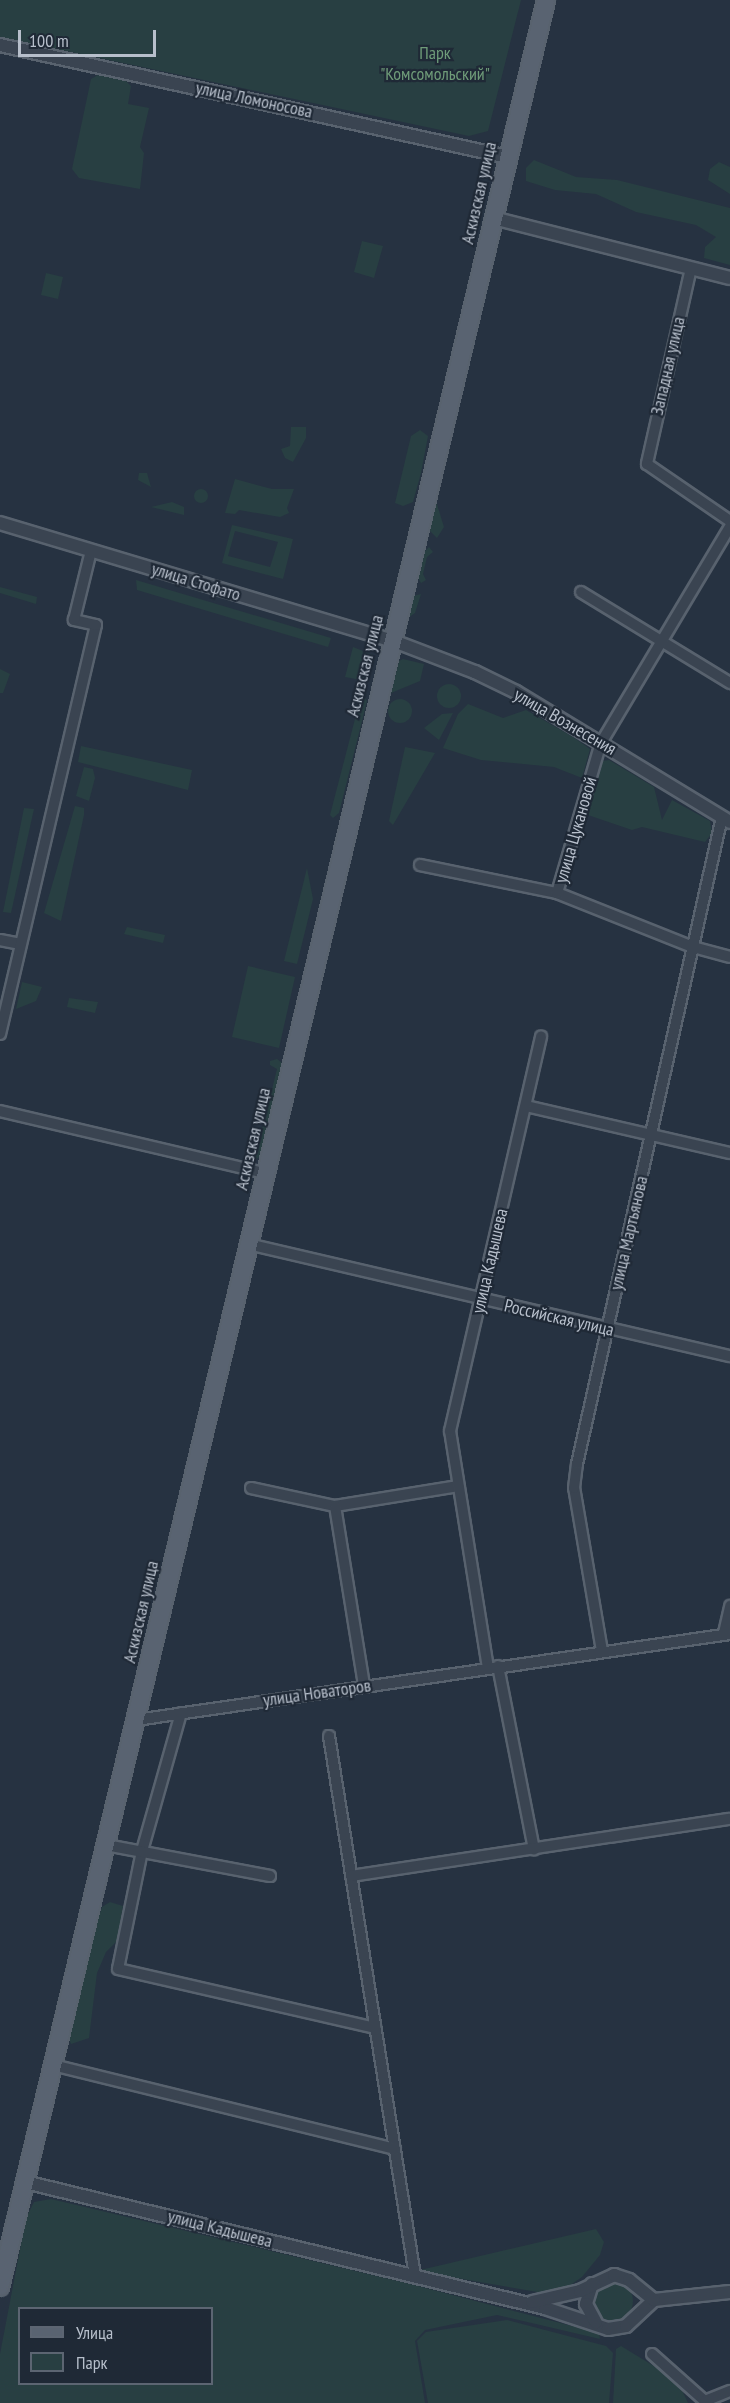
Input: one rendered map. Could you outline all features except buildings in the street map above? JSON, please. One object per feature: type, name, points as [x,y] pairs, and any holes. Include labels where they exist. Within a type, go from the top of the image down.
[{"type":"main road","name":"Аскизская улица","points":[[0,2287],[391,640],[546,0]]},
{"type":"street","name":"улица Ломоносова","points":[[0,45],[507,157]]},
{"type":"street","points":[[493,218],[730,278]]},
{"type":"street","name":"Западная улица","points":[[691,268],[647,464],[730,521]]},
{"type":"street","name":"улица Стофато","points":[[0,523],[391,640]]},
{"type":"street","name":"улица Цукановой","points":[[557,893],[601,743],[660,640],[730,527]]},
{"type":"street","points":[[0,1034],[96,625],[74,620],[91,551]]},
{"type":"street","points":[[581,592],[730,683]]},
{"type":"street","name":"улица Вознесения","points":[[391,640],[474,672],[601,743],[726,819]]},
{"type":"street","name":"улица Мартьянова","points":[[602,1651],[574,1488],[607,1328],[693,947],[726,819]]},
{"type":"street","points":[[420,865],[557,893],[693,947],[730,957]]},
{"type":"street","points":[[0,940],[21,944]]},
{"type":"street","name":"улица Кадышева","points":[[493,1667],[458,1486],[450,1431],[542,1036]]},
{"type":"street","points":[[526,1106],[730,1153]]},
{"type":"street","points":[[0,1111],[265,1173]]},
{"type":"street","name":"Российская улица","points":[[248,1244],[730,1356]]},
{"type":"street","points":[[251,1488],[335,1506],[458,1486]]},
{"type":"street","points":[[335,1506],[364,1686]]},
{"type":"street","points":[[727,1633],[730,1606]]},
{"type":"street","name":"улица Новаторов","points":[[136,1720],[727,1633]]},
{"type":"street","points":[[493,1667],[534,1849]]},
{"type":"street","points":[[182,1713],[142,1851],[118,1969],[375,2028]]},
{"type":"street","points":[[329,1736],[415,2276]]},
{"type":"street","points":[[351,1876],[730,1819]]},
{"type":"street","points":[[106,1845],[270,1876]]},
{"type":"street","points":[[53,2065],[395,2149]]},
{"type":"street","name":"улица Кадышева","points":[[25,2182],[528,2303],[596,2323]]},
{"type":"street","points":[[528,2303],[614,2275],[635,2286],[654,2300]]},
{"type":"street","points":[[592,2284],[586,2304],[596,2323],[617,2329],[654,2300],[730,2292]]},
{"type":"street","points":[[635,2286],[640,2301],[635,2317]]},
{"type":"street","points":[[652,2354],[705,2402],[730,2391]]},
{"type":"green space","name":"Парк \"Комсомольский\"","points":[[0,0],[521,0],[488,131],[469,136],[0,37]]},
{"type":"green space","points":[[98,75],[126,81],[131,86],[128,104],[149,108],[140,147],[144,153],[140,189],[79,178],[72,169],[91,79]]},
{"type":"green space","points":[[534,160],[576,177],[617,180],[730,208],[730,265],[704,258],[705,247],[716,237],[696,225],[636,212],[596,194],[555,190],[526,181],[526,168]]},
{"type":"green space","points":[[719,162],[730,167],[730,194],[708,180],[710,169]]},
{"type":"green space","points":[[362,241],[383,246],[374,278],[354,272]]},
{"type":"green space","points":[[46,273],[63,277],[58,299],[41,295]]},
{"type":"green space","points":[[291,427],[306,427],[306,438],[293,462],[285,458],[281,449],[290,446]]},
{"type":"green space","points":[[420,430],[428,436],[421,473],[413,502],[403,506],[395,503],[411,436]]},
{"type":"green space","points":[[139,473],[147,473],[151,487],[138,480]]},
{"type":"green space","points":[[235,479],[272,489],[294,489],[287,508],[289,513],[280,517],[239,510],[235,514],[225,513]]},
{"type":"green space","points":[[198,489],[204,489],[208,496],[204,503],[198,503],[194,499],[194,493]]},
{"type":"green space","points":[[436,501],[444,527],[437,538],[429,530]]},
{"type":"green space","points":[[172,502],[184,507],[184,515],[151,507]]},
{"type":"green space","points":[[232,525],[293,539],[283,579],[222,563]],"holes":[[[235,531],[278,542],[270,567],[228,556]]]},
{"type":"green space","points":[[429,547],[433,552],[427,557],[423,574],[426,580],[421,583],[418,578],[424,552]]},
{"type":"green space","points":[[136,580],[331,638],[328,647],[137,590]]},
{"type":"green space","points":[[0,587],[37,597],[36,604],[0,593]]},
{"type":"green space","points":[[421,594],[415,613],[408,618],[413,596]]},
{"type":"green space","points":[[353,647],[373,655],[367,681],[345,677]]},
{"type":"green space","points":[[403,659],[424,664],[420,681],[391,693],[399,661]]},
{"type":"green space","points":[[0,669],[10,674],[3,693],[0,693]]},
{"type":"green space","points":[[449,684],[454,685],[460,691],[460,701],[454,707],[449,708],[444,707],[438,701],[437,696],[438,691],[444,685]]},
{"type":"green space","points":[[362,692],[367,701],[339,813],[333,818],[330,815]]},
{"type":"green space","points":[[400,699],[405,700],[411,706],[411,716],[405,722],[400,723],[395,722],[389,716],[388,711],[389,706],[395,700]]},
{"type":"green space","points":[[468,704],[503,718],[526,710],[573,737],[590,749],[582,778],[554,767],[481,760],[443,748],[458,714]]},
{"type":"green space","points":[[453,713],[439,740],[424,728],[442,714]]},
{"type":"green space","points":[[81,746],[192,770],[188,790],[78,762]]},
{"type":"green space","points":[[405,747],[435,753],[393,825],[389,821]]},
{"type":"green space","points":[[609,760],[654,787],[662,820],[672,800],[710,821],[712,833],[705,842],[642,827],[632,830],[582,813],[602,761]]},
{"type":"green space","points":[[84,767],[93,769],[95,778],[89,801],[76,796]]},
{"type":"green space","points":[[75,806],[84,808],[84,815],[61,921],[44,913]]},
{"type":"green space","points":[[24,808],[34,809],[11,913],[3,912]]},
{"type":"green space","points":[[307,868],[313,899],[297,964],[284,961]]},
{"type":"green space","points":[[127,927],[165,935],[163,943],[124,934]]},
{"type":"green space","points":[[248,966],[295,977],[279,1048],[232,1037]]},
{"type":"green space","points":[[22,982],[42,987],[36,1001],[16,1009]]},
{"type":"green space","points":[[69,998],[98,1002],[95,1013],[67,1007]]},
{"type":"green space","points":[[277,1059],[285,1065],[265,1154],[252,1161],[248,1155],[256,1153],[277,1069],[270,1065],[270,1061]]},
{"type":"green space","points":[[110,1902],[123,1906],[117,1941],[106,1952],[97,1973],[89,2038],[71,2044],[67,2035],[82,1983],[84,1959],[102,1907]]},
{"type":"green space","points":[[51,2199],[410,2284],[599,2333],[600,2339],[497,2315],[425,2330],[415,2341],[425,2403],[0,2403],[0,2354],[26,2218],[34,2202]]},
{"type":"green space","points":[[596,2229],[604,2242],[600,2255],[582,2277],[569,2286],[543,2293],[416,2271]]},
{"type":"green space","points":[[613,2281],[621,2282],[627,2287],[632,2293],[632,2309],[627,2315],[621,2320],[613,2321],[605,2320],[599,2315],[594,2309],[593,2301],[594,2293],[599,2287],[605,2282]]},
{"type":"green space","points":[[507,2320],[606,2346],[613,2353],[609,2403],[428,2403],[417,2341],[426,2332]]},
{"type":"green space","points":[[621,2346],[662,2371],[681,2388],[688,2403],[613,2403],[616,2349]]}]
